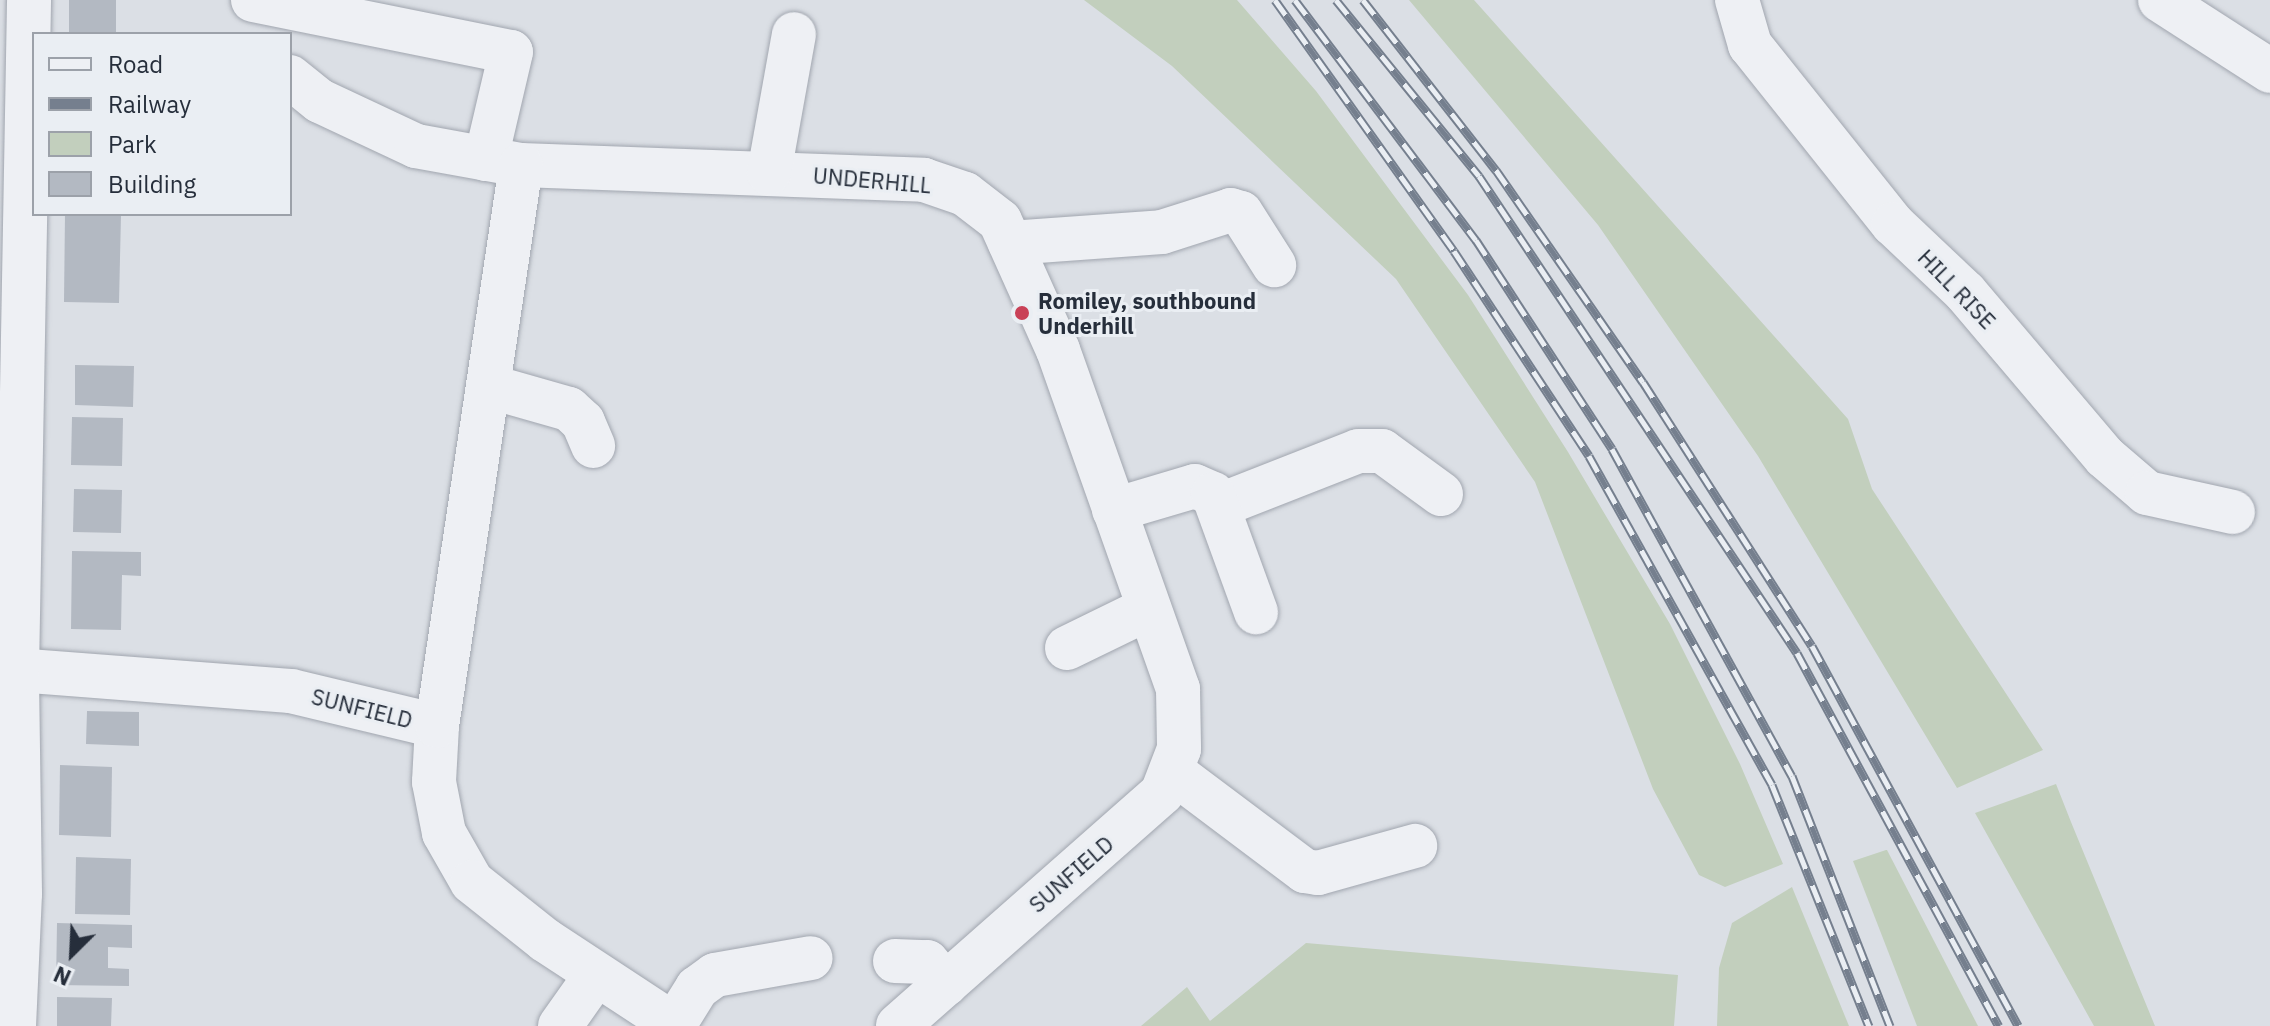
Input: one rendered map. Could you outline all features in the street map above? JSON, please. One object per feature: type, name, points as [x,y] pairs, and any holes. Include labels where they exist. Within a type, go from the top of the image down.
[{"type":"street","points":[[14,1026],[10,893],[17,670],[10,264],[29,0]]},
{"type":"street","points":[[236,0],[254,32]]},
{"type":"street","points":[[253,0],[511,52],[488,386],[437,726]]},
{"type":"street","name":"HILL RISE","points":[[1737,0],[1750,45],[1883,212],[1965,292],[2105,457],[2147,493],[2233,512]]},
{"type":"street","points":[[2160,0],[2270,71]]},
{"type":"street","points":[[769,173],[794,34]]},
{"type":"street","name":"UNDERHILL","points":[[292,83],[320,101],[416,146],[503,162],[924,180],[965,194],[1000,221],[1058,350],[1178,689]]},
{"type":"street","points":[[1010,243],[1162,232],[1231,210],[1241,213],[1274,265]]},
{"type":"street","points":[[488,386],[569,409],[583,422],[593,446]]},
{"type":"street","points":[[1218,506],[1358,451],[1382,451],[1441,494]]},
{"type":"street","points":[[1114,510],[1195,486],[1213,494],[1256,612]]},
{"type":"street","points":[[1067,648],[1149,608]]},
{"type":"street","name":"SUNFIELD","points":[[17,670],[291,691],[437,726],[434,782],[444,833],[472,882],[596,975],[675,1026]]},
{"type":"street","name":"SUNFIELD","points":[[898,1026],[1162,793],[1173,772],[1182,724],[1178,689]]},
{"type":"street","points":[[1173,772],[1305,871],[1318,873],[1415,846]]},
{"type":"street","points":[[675,1026],[697,988],[715,975],[734,968],[811,958]]},
{"type":"street","points":[[895,961],[927,962],[946,984]]},
{"type":"street","points":[[560,1026],[596,975]]},
{"type":"green space","points":[[1084,0],[1237,0],[1316,91],[1468,295],[1568,452],[1670,624],[1740,764],[1783,864],[1725,887],[1699,875],[1653,789],[1535,482],[1396,279],[1172,66]]},
{"type":"green space","points":[[1409,0],[1474,0],[1848,419],[1872,489],[2043,750],[1957,788],[1758,456],[1598,225]]},
{"type":"green space","points":[[2056,784],[2155,1026],[2094,1026],[1975,813]]},
{"type":"green space","points":[[1887,850],[1978,1026],[1917,1026],[1853,861]]},
{"type":"green space","points":[[1792,887],[1849,1026],[1717,1026],[1719,968],[1732,923]]},
{"type":"green space","points":[[1306,943],[1678,975],[1674,1026],[1141,1026],[1187,987],[1210,1021]]},
{"type":"building","points":[[69,0],[116,0],[116,32],[69,32]]},
{"type":"building","points":[[65,216],[121,216],[119,303],[64,302]]},
{"type":"building","points":[[75,365],[134,366],[133,407],[75,405]]},
{"type":"building","points":[[72,417],[123,418],[122,466],[71,465]]},
{"type":"building","points":[[74,489],[122,490],[121,533],[73,532]]},
{"type":"building","points":[[72,551],[141,552],[141,576],[122,575],[121,630],[71,629]]},
{"type":"building","points":[[87,711],[139,712],[139,746],[86,744]]},
{"type":"building","points":[[60,765],[112,767],[111,837],[59,835]]},
{"type":"building","points":[[76,857],[131,859],[130,915],[75,914]]},
{"type":"building","points":[[57,923],[132,925],[132,948],[108,947],[108,968],[129,969],[129,986],[56,985]]},
{"type":"building","points":[[57,997],[112,998],[111,1026],[57,1026]]},
{"type":"railway","points":[[1275,0],[1454,251],[1589,456],[1772,785],[1869,1026]]},
{"type":"railway","points":[[1295,0],[1476,240],[1612,449],[1792,776],[1890,1026]]},
{"type":"railway","points":[[1336,0],[1479,176],[1797,653],[1999,1026]]},
{"type":"railway","points":[[1363,0],[1496,170],[1643,382],[1812,646],[2018,1026]]},
{"type":"place","name":"Romiley, southbound Underhill","points":[[1022,313]]}]
